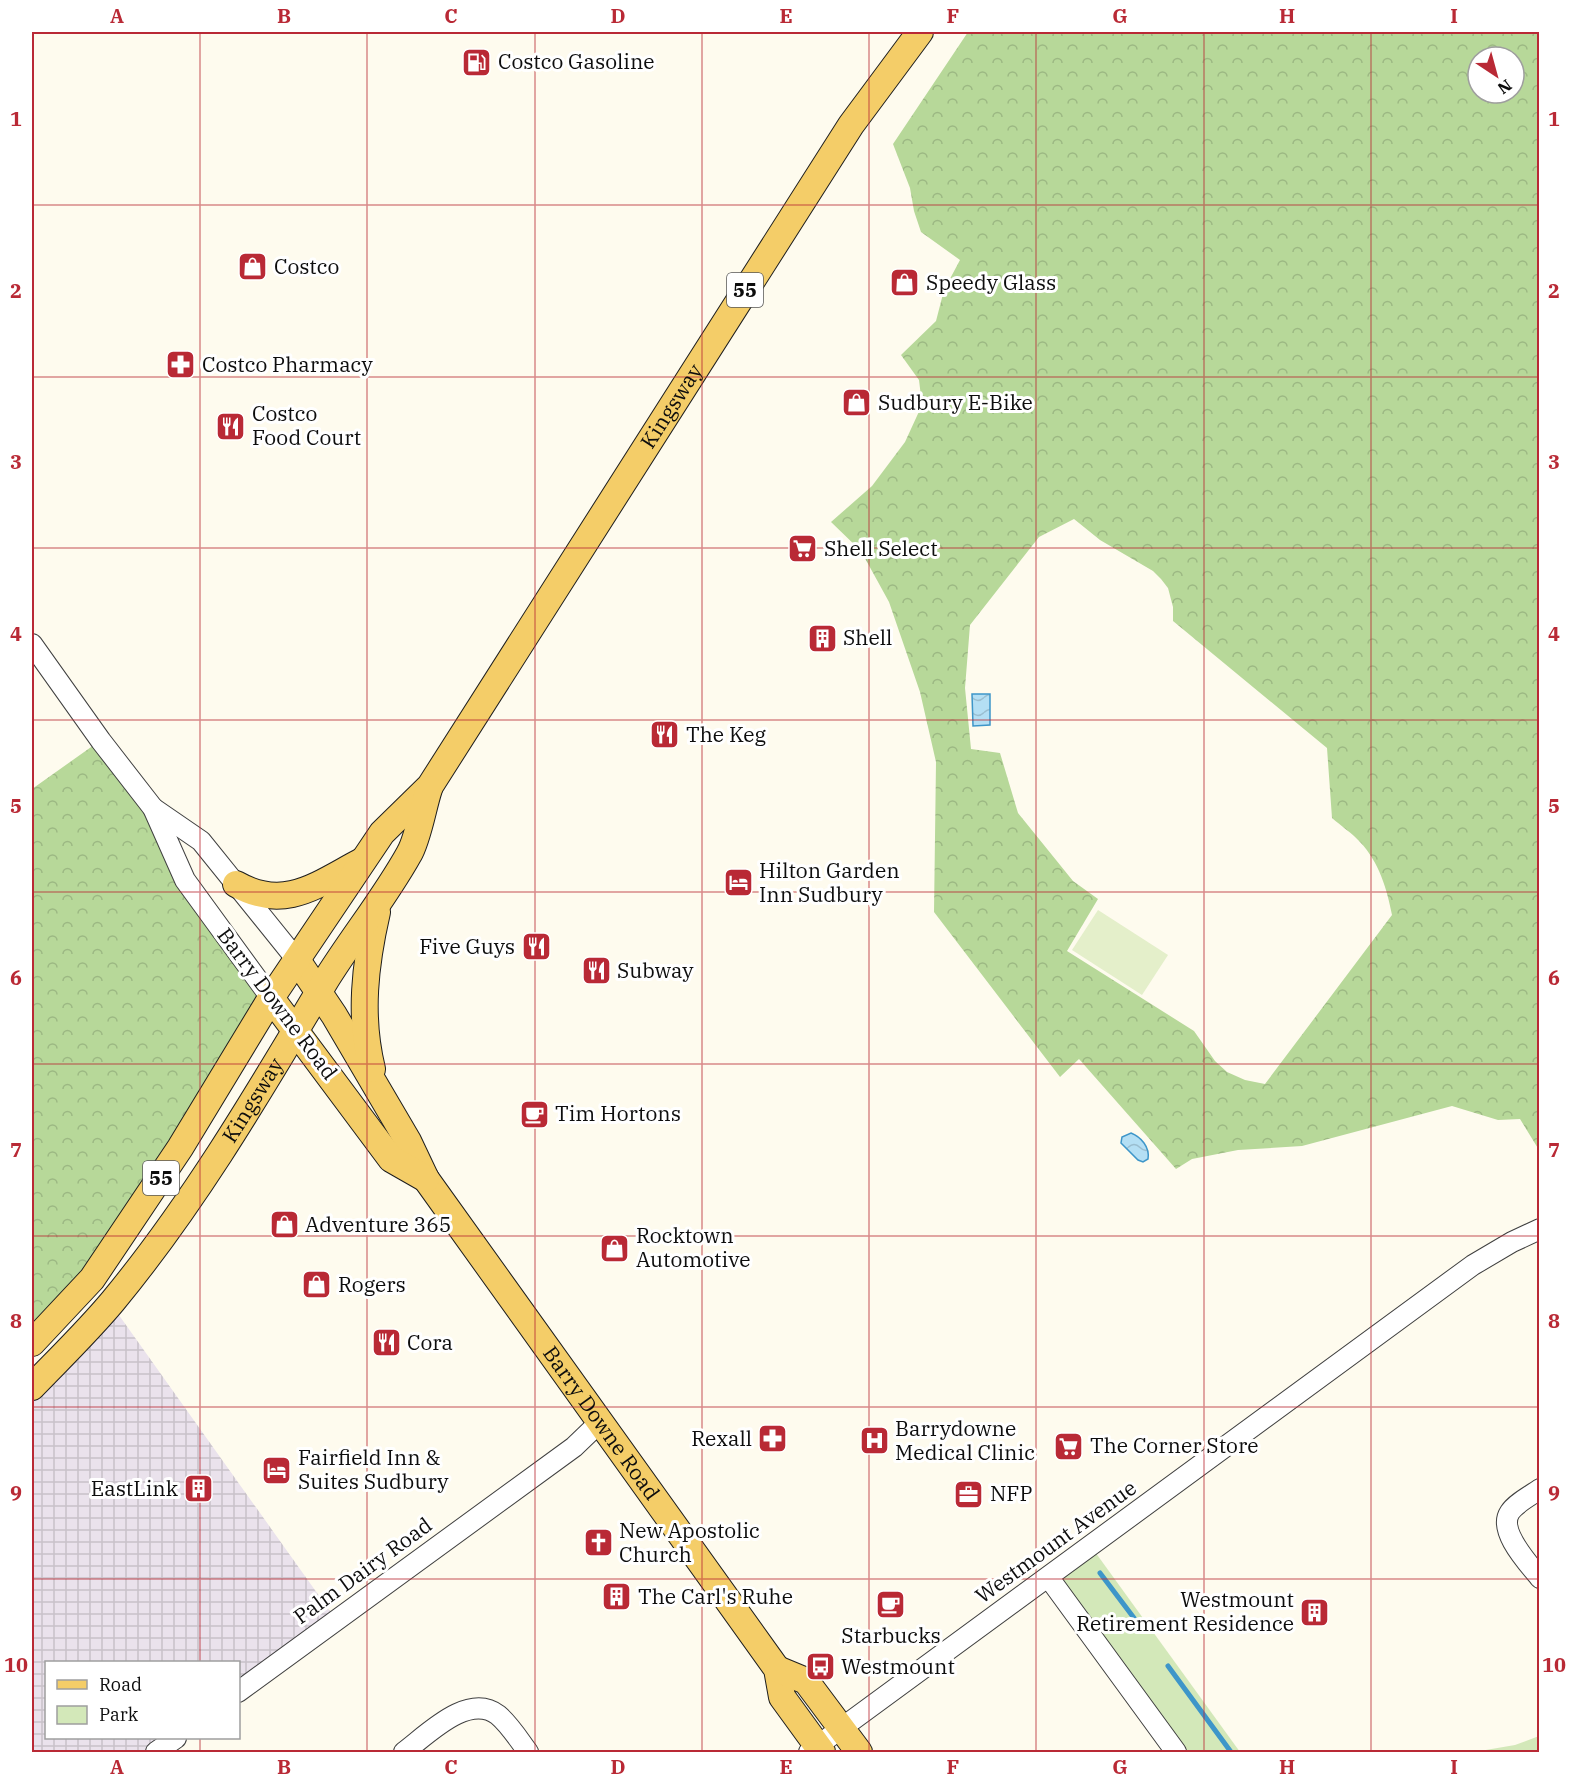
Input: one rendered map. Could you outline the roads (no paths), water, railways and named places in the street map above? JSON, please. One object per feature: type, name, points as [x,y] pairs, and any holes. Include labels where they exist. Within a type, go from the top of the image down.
[{"type":"main road","name":"Kingsway","points":[[32,1343],[92,1279],[119,1242],[180,1148],[271,998],[382,833],[430,786],[850,125],[920,32]]},
{"type":"main road","name":"Kingsway","points":[[32,1387],[112,1302],[157,1245],[199,1184],[297,1032],[319,992],[411,852],[430,786]]},
{"type":"main road","points":[[236,884],[251,892],[278,897],[312,887],[364,860]]},
{"type":"main road","points":[[380,1095],[368,1046],[364,1005],[366,969],[381,897]]},
{"type":"main road","name":"Barry Downe Road","points":[[297,960],[319,992],[408,1141],[426,1179],[777,1669],[782,1697],[816,1751]]},
{"type":"main road","name":"Barry Downe Road","points":[[271,998],[391,1159],[426,1179]]},
{"type":"main road","points":[[777,1669],[806,1681],[859,1752]]},
{"type":"street","name":"Barry Downe Road","points":[[32,644],[101,741],[153,808],[185,880],[271,998]]},
{"type":"street","name":"Barry Downe Road","points":[[153,808],[201,841],[297,960]]},
{"type":"street","name":"Westmount Avenue","points":[[816,1751],[841,1729],[1473,1265],[1539,1229]]},
{"type":"street","name":"Palm Dairy Road","points":[[240,1691],[574,1447],[600,1422]]},
{"type":"street","points":[[1539,1489],[1510,1512],[1506,1520],[1512,1541],[1539,1578]]},
{"type":"street","points":[[1049,1578],[1176,1752]]},
{"type":"street","points":[[404,1752],[461,1711],[475,1708],[488,1709],[498,1715],[528,1752]]},
{"type":"street","points":[[156,1752],[173,1739]]},
{"type":"water","points":[[972,694],[990,694],[990,725],[973,726]]},
{"type":"water","points":[[1131,1133],[1138,1137],[1146,1147],[1148,1159],[1143,1162],[1121,1143],[1122,1137]]},
{"type":"waterway","points":[[1100,1573],[1137,1622]]},
{"type":"waterway","points":[[1168,1666],[1231,1752]]},
{"type":"place","name":"Costco Gasoline","points":[[477,62]]},
{"type":"place","name":"Costco","points":[[253,267]]},
{"type":"place","name":"Speedy Glass","points":[[905,283]]},
{"type":"place","name":"Costco Pharmacy","points":[[181,365]]},
{"type":"place","name":"Sudbury E-Bike","points":[[857,403]]},
{"type":"place","name":"Costco Food Court","points":[[231,426]]},
{"type":"place","name":"Shell Select","points":[[803,549]]},
{"type":"place","name":"Shell","points":[[822,638]]},
{"type":"place","name":"The Keg","points":[[665,735]]},
{"type":"place","name":"Hilton Garden Inn Sudbury","points":[[738,883]]},
{"type":"place","name":"Five Guys","points":[[536,947]]},
{"type":"place","name":"Subway","points":[[596,971]]},
{"type":"place","name":"Tim Hortons","points":[[534,1114]]},
{"type":"place","name":"Adventure 365","points":[[284,1225]]},
{"type":"place","name":"Rocktown Automotive","points":[[615,1248]]},
{"type":"place","name":"Rogers","points":[[317,1285]]},
{"type":"place","name":"Cora","points":[[386,1343]]},
{"type":"place","name":"Rexall","points":[[773,1439]]},
{"type":"place","name":"Barrydowne Medical Clinic","points":[[874,1441]]},
{"type":"place","name":"The Corner Store","points":[[1069,1446]]},
{"type":"place","name":"Fairfield Inn & Suites Sudbury","points":[[277,1470]]},
{"type":"place","name":"EastLink","points":[[199,1489]]},
{"type":"place","name":"NFP","points":[[969,1494]]},
{"type":"place","name":"New Apostolic Church","points":[[598,1543]]},
{"type":"place","name":"The Carl's Ruhe","points":[[617,1597]]},
{"type":"place","name":"Starbucks","points":[[891,1605]]},
{"type":"place","name":"Westmount Retirement Residence","points":[[1315,1612]]},
{"type":"place","name":"Westmount","points":[[820,1667]]}]
